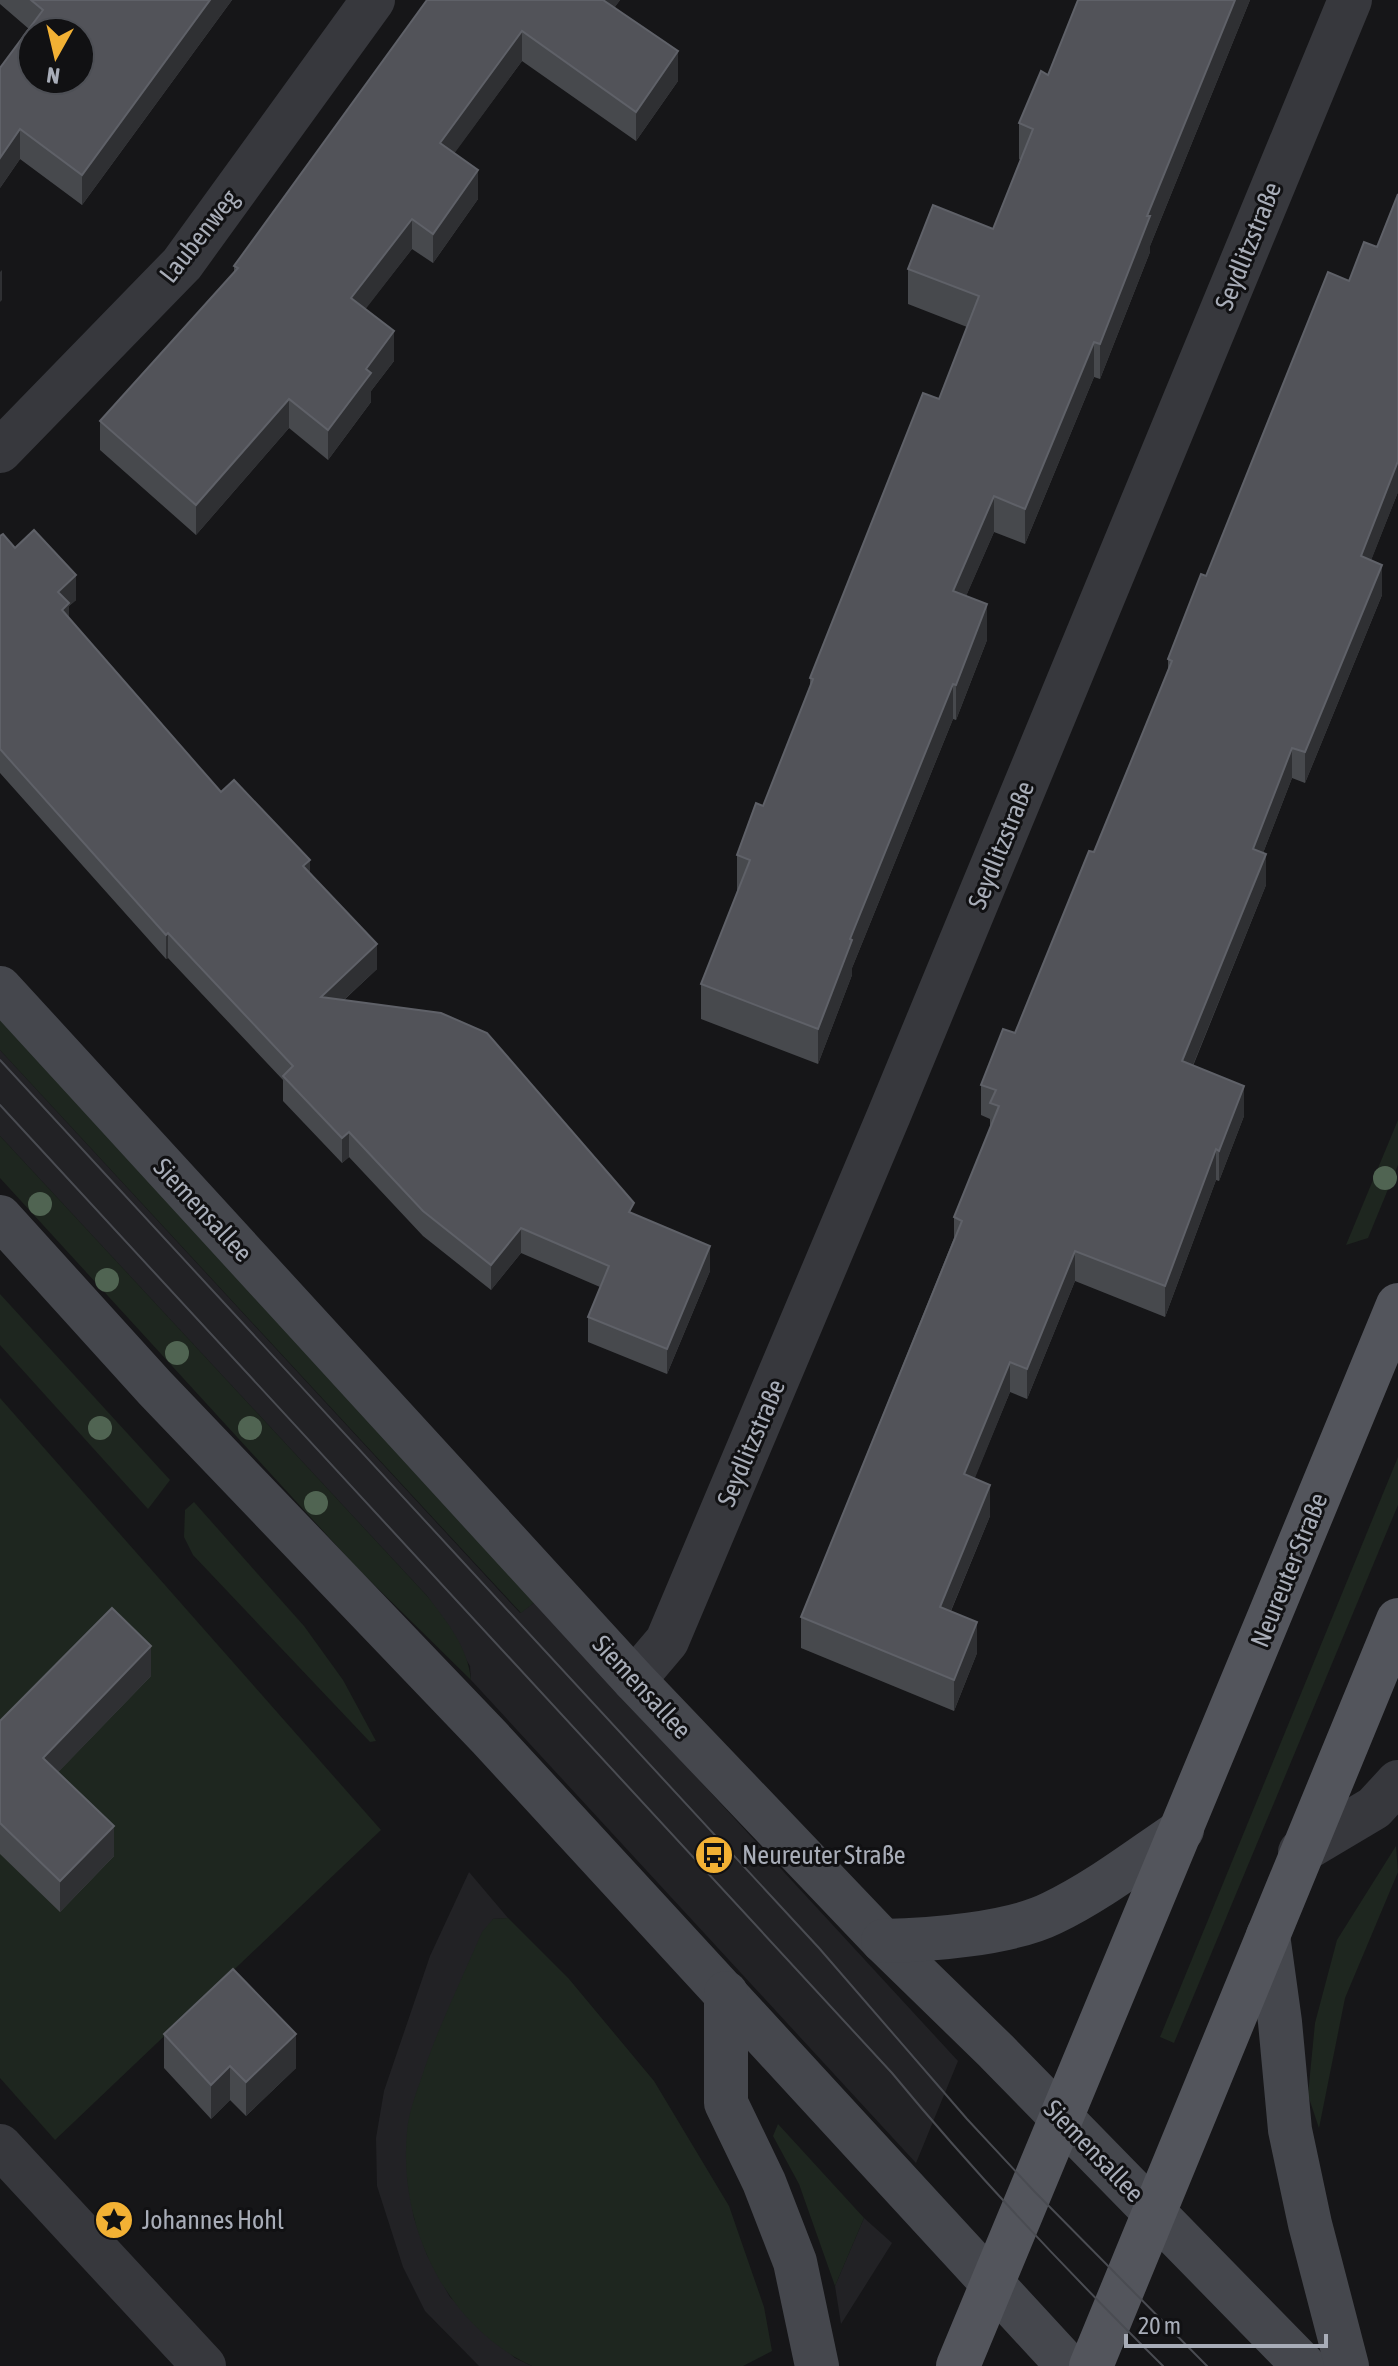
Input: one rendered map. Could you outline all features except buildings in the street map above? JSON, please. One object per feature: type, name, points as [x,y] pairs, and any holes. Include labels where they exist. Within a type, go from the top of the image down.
[{"type":"main road","name":"Siemensallee","points":[[0,988],[634,1680],[883,1941],[996,2051],[1304,2366]]},
{"type":"main road","points":[[0,1217],[166,1400],[489,1737],[1068,2366]]},
{"type":"main road","name":"Neureuter Straße","points":[[958,2366],[1398,1305]]},
{"type":"main road","points":[[1091,2366],[1398,1620]]},
{"type":"main road","points":[[883,1941],[928,1940],[978,1932],[1050,1914],[1182,1830]]},
{"type":"main road","points":[[1268,1935],[1290,2130],[1310,2224],[1347,2366]]},
{"type":"main road","points":[[726,1993],[726,2103],[764,2182],[795,2262],[817,2366]]},
{"type":"street","name":"Laubenweg","points":[[0,451],[182,264],[373,0]]},
{"type":"street","name":"Seydlitzstraße","points":[[634,1680],[667,1641],[889,1115],[1350,0]]},
{"type":"street","points":[[1300,1852],[1374,1808],[1398,1782]]},
{"type":"street","points":[[0,2146],[204,2366]]},
{"type":"shaded area","points":[[0,1019],[535,1602],[521,1613],[0,1050]]},
{"type":"shaded area","points":[[0,1050],[520,1613],[535,1602],[958,2061],[916,2163],[471,1680],[470,1666],[428,1597],[0,1136]]},
{"type":"shaded area","points":[[1398,1120],[1398,1165],[1368,1238],[1346,1245]]},
{"type":"shaded area","points":[[0,1136],[428,1597],[461,1646],[471,1680],[357,1568],[0,1178]]},
{"type":"shaded area","points":[[0,1294],[170,1480],[148,1509],[0,1345]]},
{"type":"shaded area","points":[[0,1398],[381,1830],[55,2140],[0,2078]]},
{"type":"shaded area","points":[[1398,1457],[1398,1505],[1174,2043],[1160,2037]]},
{"type":"shaded area","points":[[194,1502],[304,1626],[343,1680],[376,1741],[370,1742],[193,1555],[184,1537],[185,1510]]},
{"type":"shaded area","points":[[1396,1846],[1398,1872],[1345,1998],[1319,2128],[1308,2095],[1315,2023],[1337,1940]]},
{"type":"shaded area","points":[[469,1872],[508,1918],[493,1919],[407,2176],[414,2218],[427,2255],[450,2297],[515,2358],[532,2366],[479,2366],[425,2311],[403,2267],[377,2186],[376,2138],[384,2091],[430,1956]]},
{"type":"shaded area","points":[[508,1918],[569,1979],[654,2081],[729,2206],[764,2307],[772,2351],[743,2366],[532,2366],[502,2348],[475,2326],[452,2299],[420,2237],[406,2167],[407,2132],[414,2099],[434,2042],[482,1932],[493,1919]]},
{"type":"shaded area","points":[[778,2124],[864,2218],[835,2286],[799,2184],[773,2136]]},
{"type":"shaded area","points":[[864,2218],[892,2243],[841,2324],[835,2286]]},
{"type":"tram line","points":[[0,1060],[819,1948],[967,2119],[1207,2366]]},
{"type":"tram line","points":[[0,1105],[892,2073],[1024,2223],[1163,2366]]},
{"type":"place","name":"Neureuter Straße","points":[[714,1855]]},
{"type":"place","name":"Johannes Hohl","points":[[114,2220]]}]
